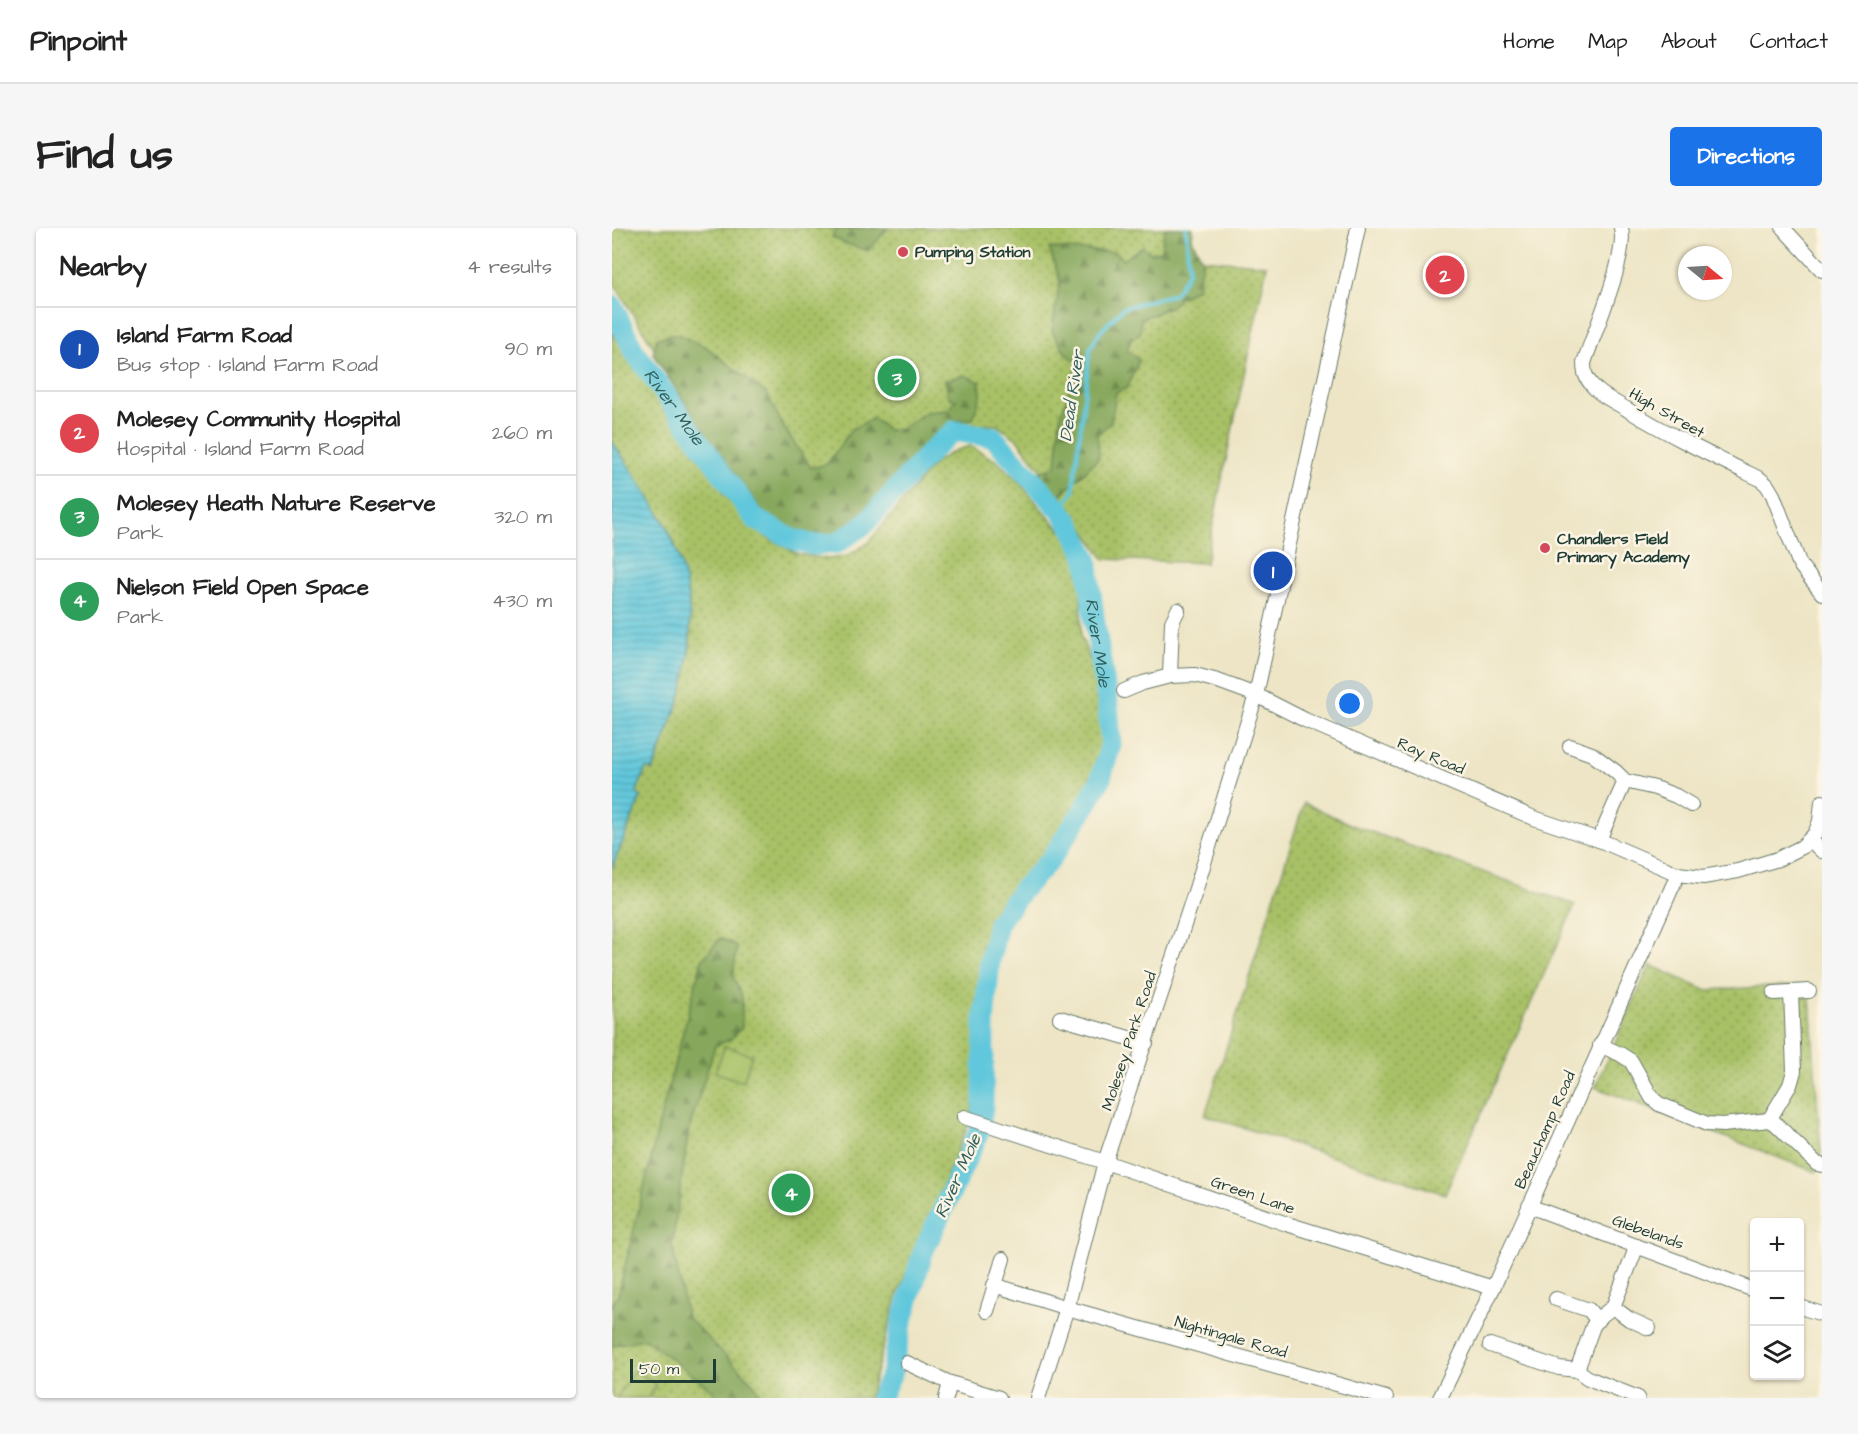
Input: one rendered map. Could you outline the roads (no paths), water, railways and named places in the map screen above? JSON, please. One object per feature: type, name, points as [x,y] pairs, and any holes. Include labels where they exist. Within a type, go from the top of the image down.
[{"type":"street","name":"Molesey Park Road","points":[[1038,1398],[1067,1308],[1106,1162],[1256,695],[1358,228]]},
{"type":"street","name":"High Street","points":[[1621,228],[1623,244],[1617,270],[1584,363],[1586,378],[1598,392],[1692,447],[1760,478],[1773,495],[1800,565],[1822,593]]},
{"type":"street","points":[[1783,228],[1822,270]]},
{"type":"street","points":[[1170,676],[1172,622],[1178,610]]},
{"type":"street","name":"Ray Road","points":[[1124,691],[1170,676],[1195,675],[1218,681],[1256,695],[1305,720],[1503,805],[1599,840],[1678,874],[1703,877],[1738,871],[1778,859],[1802,847],[1810,840]]},
{"type":"street","points":[[1570,746],[1592,754],[1625,781],[1655,788],[1691,804]]},
{"type":"street","points":[[1599,840],[1625,781]]},
{"type":"street","points":[[1822,802],[1821,821],[1810,840],[1822,851]]},
{"type":"street","name":"Beauchamp Road","points":[[1440,1398],[1493,1288],[1678,874]]},
{"type":"street","points":[[1774,993],[1809,991]]},
{"type":"street","points":[[1769,1120],[1790,1085],[1794,1071],[1791,992]]},
{"type":"street","points":[[1060,1018],[1146,1043]]},
{"type":"street","points":[[1600,1045],[1631,1061],[1652,1098],[1659,1104],[1707,1124],[1723,1125],[1769,1120],[1822,1166]]},
{"type":"street","name":"Green Lane","points":[[967,1118],[1106,1162],[1287,1224],[1493,1288]]},
{"type":"street","name":"Glebelands","points":[[1529,1206],[1750,1288]]},
{"type":"street","points":[[1577,1370],[1593,1326],[1613,1307],[1637,1246]]},
{"type":"street","points":[[987,1311],[1003,1259]]},
{"type":"street","name":"Nightingale Road","points":[[994,1286],[1386,1398]]},
{"type":"street","points":[[1556,1299],[1588,1310],[1597,1320]]},
{"type":"street","points":[[1613,1307],[1629,1319],[1649,1328]]},
{"type":"street","points":[[1804,1307],[1822,1314]]},
{"type":"street","points":[[1490,1345],[1559,1368],[1577,1370],[1588,1378],[1638,1398]]},
{"type":"street","points":[[907,1363],[950,1383],[999,1398]]},
{"type":"street","points":[[946,1398],[950,1383]]},
{"type":"water","points":[[612,441],[654,504],[675,547],[687,590],[690,635],[685,679],[679,701],[653,770],[646,768],[636,794],[641,796],[612,868]]},
{"type":"waterway","name":"Dead River","points":[[1061,511],[1073,491],[1090,349],[1099,333],[1123,308],[1175,294],[1189,271],[1186,228]]},
{"type":"waterway","name":"River Mole","points":[[612,305],[634,351],[755,519],[792,539],[814,545],[837,543],[865,524],[933,449],[954,431],[993,437],[1061,511],[1071,525],[1087,559],[1108,705],[1111,744],[1100,781],[1082,812],[1051,859],[1022,890],[998,923],[990,960],[984,1021],[983,1107],[979,1132],[923,1252],[902,1323],[891,1375],[880,1398]]},
{"type":"place","name":"Pumping Station","points":[[903,252]]},
{"type":"place","name":"Molesey Community Hospital","points":[[1445,275]]},
{"type":"place","name":"Molesey Heath Nature Reserve","points":[[897,378]]},
{"type":"place","name":"Chandlers Field Primary Academy","points":[[1545,548]]},
{"type":"place","name":"Island Farm Road","points":[[1273,571]]},
{"type":"place","name":"Nielson Field Open Space","points":[[791,1193]]}]
